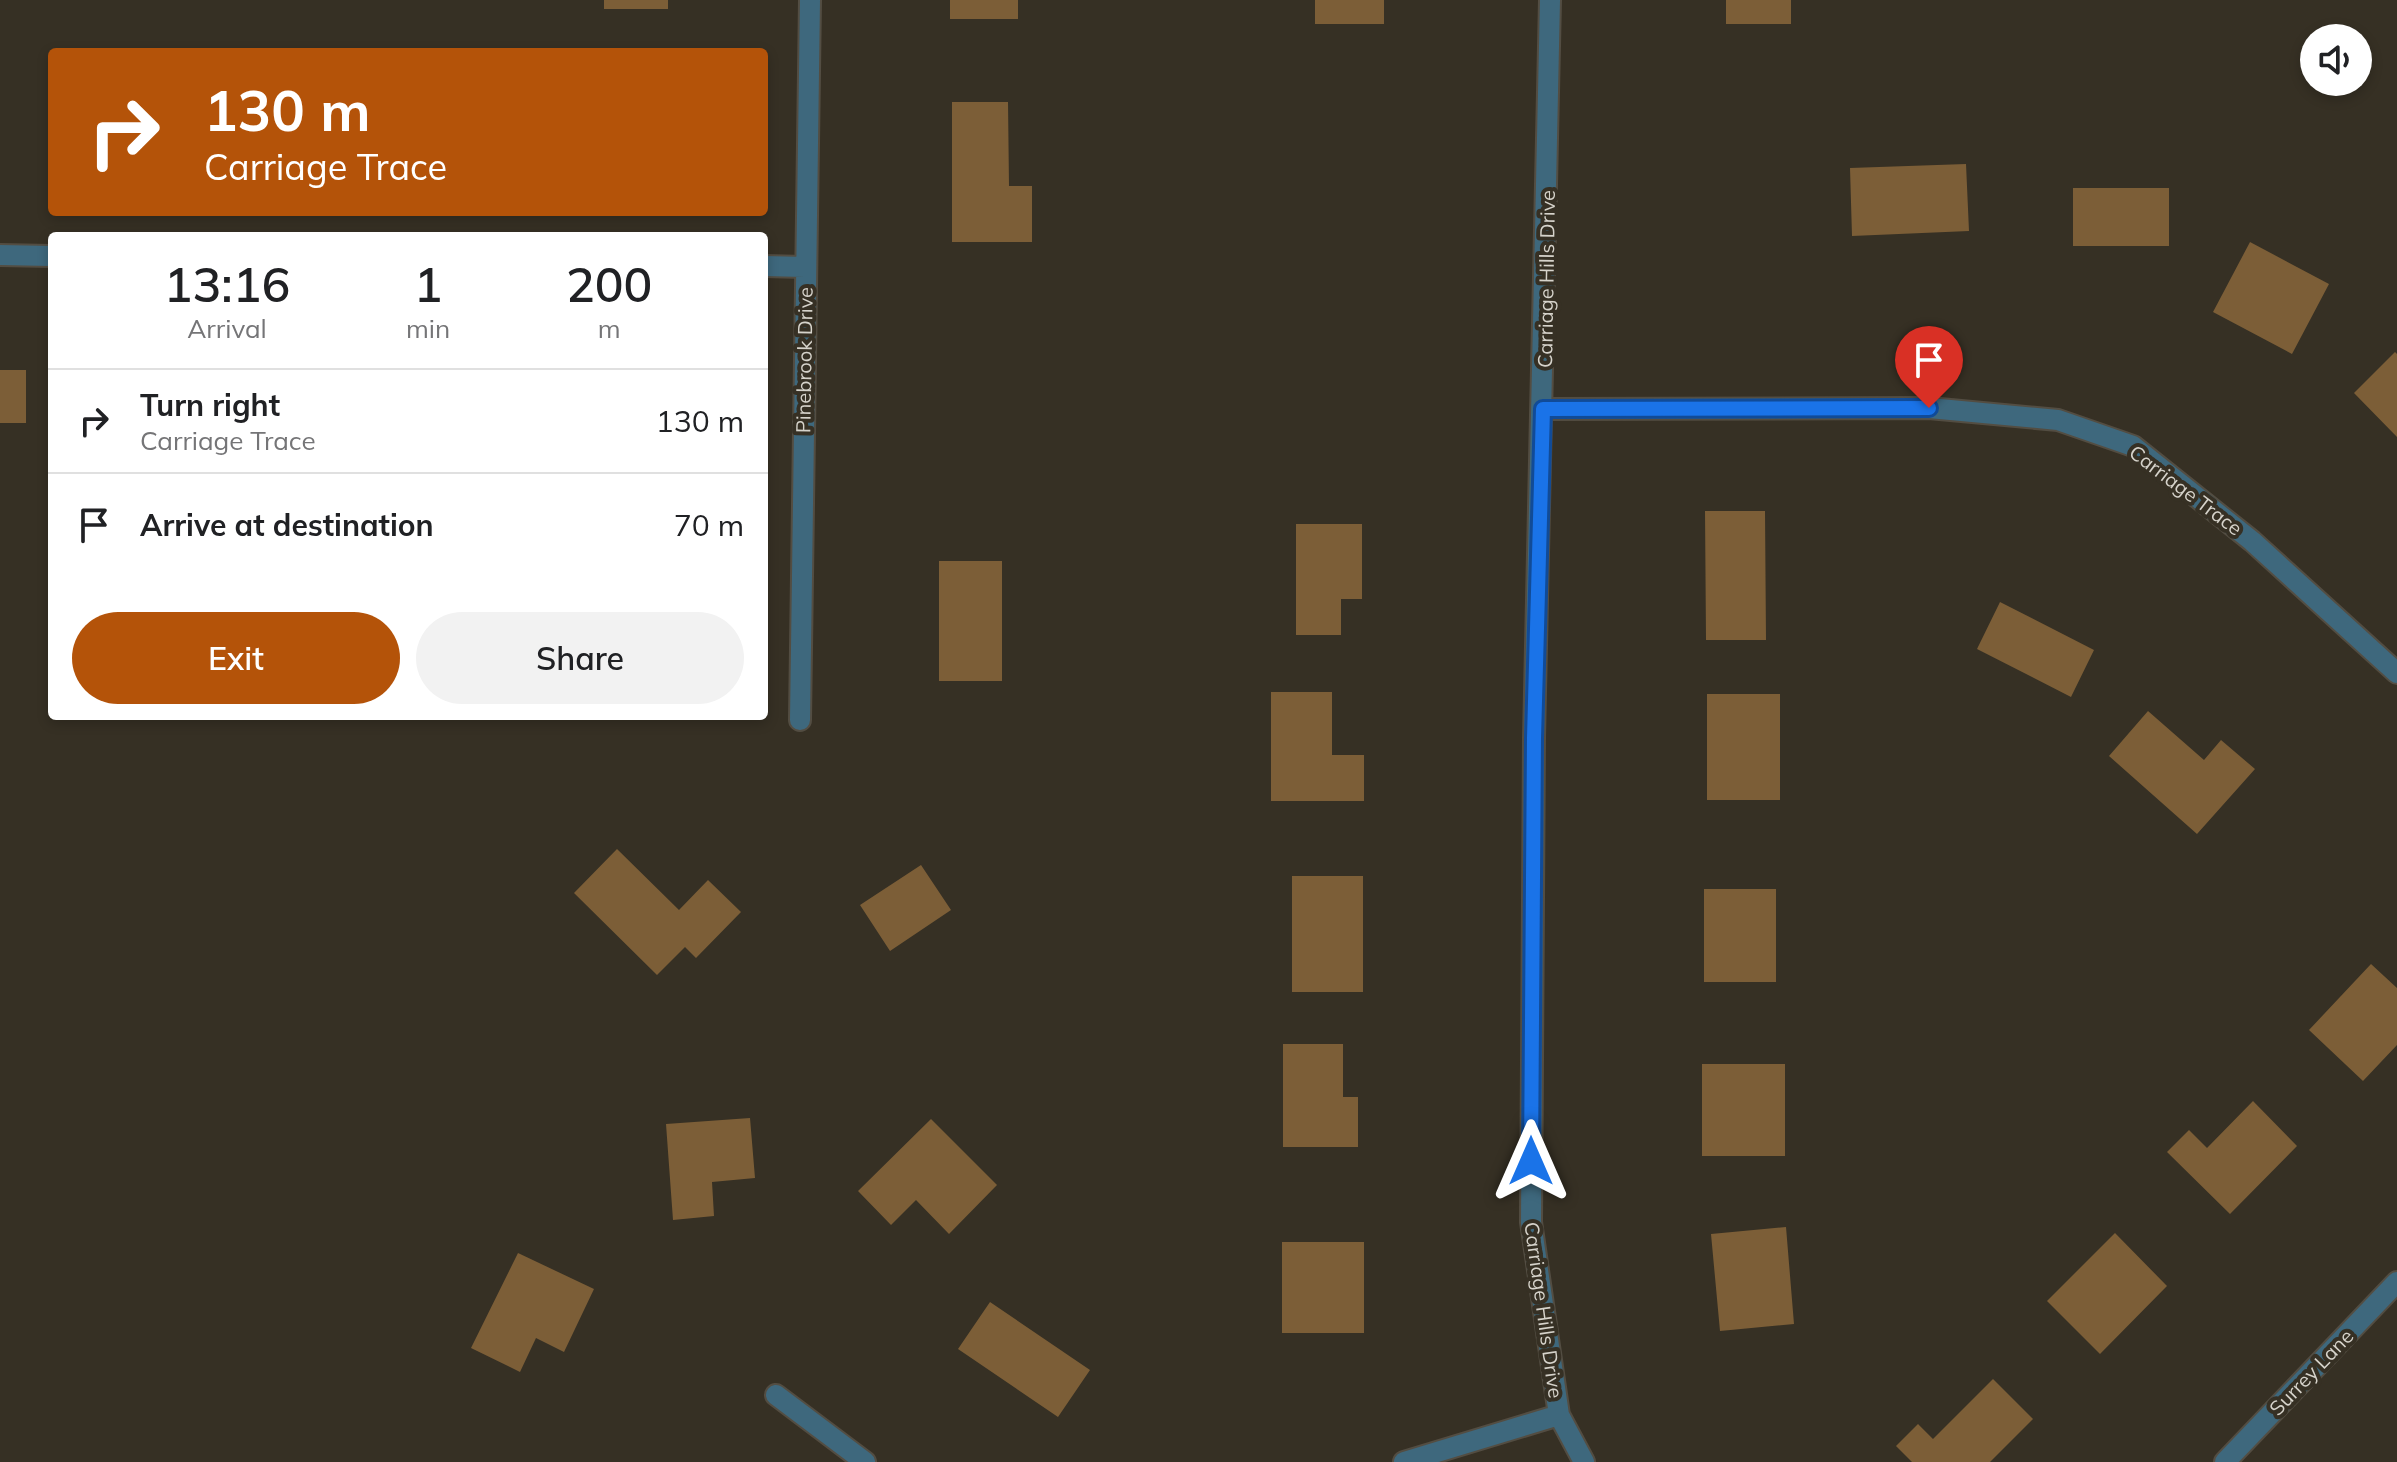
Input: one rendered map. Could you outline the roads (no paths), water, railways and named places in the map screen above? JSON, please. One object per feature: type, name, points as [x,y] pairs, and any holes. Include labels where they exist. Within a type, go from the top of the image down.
[{"type":"street","name":"Pinebrook Drive","points":[[800,720],[810,0]]},
{"type":"street","name":"Carriage Hills Drive","points":[[1550,0],[1534,738],[1531,1222],[1559,1415],[1584,1462]]},
{"type":"street","points":[[0,255],[48,256]]},
{"type":"street","points":[[768,266],[805,267]]},
{"type":"street","name":"Carriage Trace","points":[[1543,409],[1929,408],[2058,420],[2133,446],[2252,541],[2397,673]]},
{"type":"street","name":"Surrey Lane","points":[[2225,1462],[2397,1282]]},
{"type":"street","points":[[776,1395],[865,1462]]},
{"type":"street","points":[[1404,1462],[1559,1415]]}]
